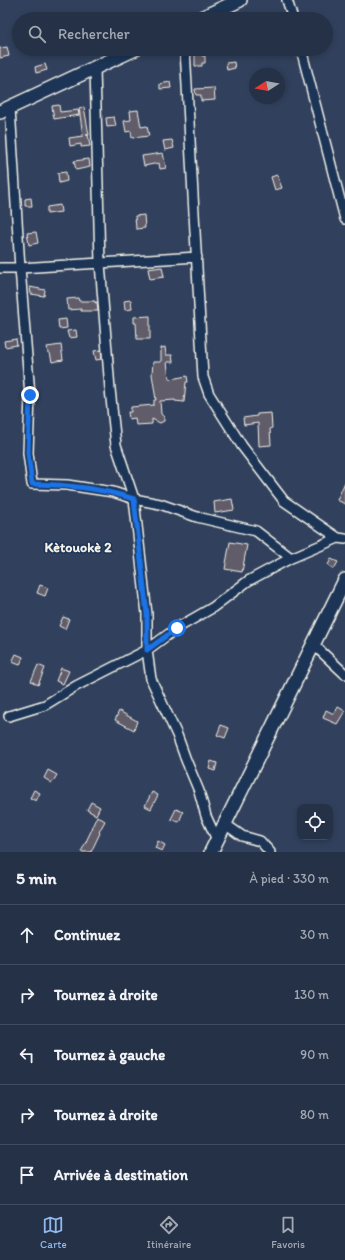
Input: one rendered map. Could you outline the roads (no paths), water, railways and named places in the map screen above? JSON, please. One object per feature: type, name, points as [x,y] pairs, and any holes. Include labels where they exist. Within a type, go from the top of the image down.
[{"type":"main road","points":[[214,12],[240,0]]},
{"type":"main road","points":[[5,110],[120,56]]},
{"type":"main road","points":[[211,852],[345,582]]},
{"type":"street","points":[[287,0],[290,12]]},
{"type":"street","points":[[185,56],[203,377],[209,394],[242,446],[284,501],[341,539]]},
{"type":"street","points":[[303,56],[345,219]]},
{"type":"street","points":[[95,68],[100,263],[110,388],[116,445],[134,499],[147,614],[147,650],[151,678],[177,735],[206,816],[217,840]]},
{"type":"street","points":[[5,110],[30,395],[28,453],[32,484],[67,485],[113,492],[134,499],[160,504],[203,519],[256,531],[291,558]]},
{"type":"street","points":[[0,268],[197,257]]},
{"type":"street","points":[[8,716],[45,705],[76,686],[147,650],[177,628],[212,608],[248,581],[291,558],[341,539]]},
{"type":"street","points":[[314,644],[345,674]]},
{"type":"street","points":[[225,824],[242,836],[260,842],[270,852]]},
{"type":"district","name":"Kètouokè 2","points":[[78,547]]}]
